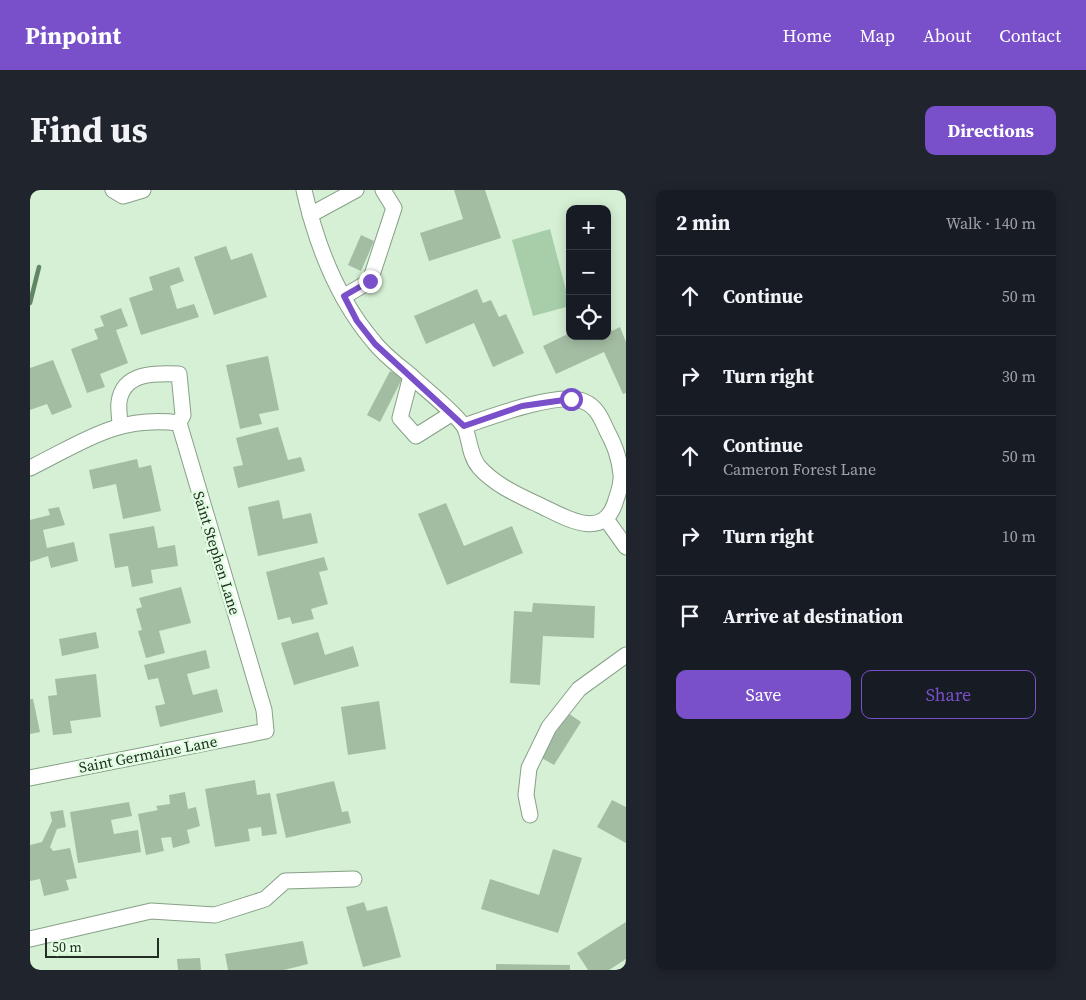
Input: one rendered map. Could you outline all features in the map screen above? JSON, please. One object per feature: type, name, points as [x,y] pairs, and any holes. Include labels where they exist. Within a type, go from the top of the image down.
[{"type":"street","points":[[113,190],[123,196],[142,190]]},
{"type":"street","points":[[304,190],[310,215],[322,249],[357,321],[375,344],[464,426],[468,448],[478,466],[506,490],[578,523],[596,524],[606,519],[612,512],[621,483],[619,456],[597,411],[585,402],[571,399],[522,406],[464,426]]},
{"type":"street","points":[[310,215],[356,190]]},
{"type":"street","points":[[344,296],[370,281],[394,208],[383,190]]},
{"type":"street","name":"Saint Stephen Lane","points":[[120,426],[119,402],[125,386],[142,375],[155,373],[179,374],[183,415],[179,423],[264,710],[266,731]]},
{"type":"street","points":[[410,376],[400,418],[416,436],[451,414]]},
{"type":"street","points":[[30,468],[112,428],[139,421],[179,423]]},
{"type":"street","points":[[606,519],[626,547]]},
{"type":"street","points":[[530,815],[526,795],[529,768],[549,726],[579,689],[626,655]]},
{"type":"street","name":"Saint Germaine Lane","points":[[30,778],[266,731]]},
{"type":"street","points":[[30,939],[151,911],[215,915],[266,899],[285,881],[354,879]]},
{"type":"green space","points":[[550,229],[566,291],[566,307],[533,316],[512,240]]},
{"type":"building","points":[[454,190],[485,190],[501,238],[429,261],[420,233],[463,219]]},
{"type":"building","points":[[361,235],[374,241],[361,271],[348,265]]},
{"type":"building","points":[[226,246],[231,260],[252,253],[267,297],[214,315],[194,257]]},
{"type":"building","points":[[179,267],[184,281],[170,286],[177,309],[194,304],[199,317],[141,335],[129,298],[153,290],[149,277]]},
{"type":"building","points":[[477,289],[483,303],[491,300],[499,317],[506,314],[524,353],[493,367],[474,323],[426,344],[414,316]]},
{"type":"building","points":[[121,308],[128,326],[116,330],[128,363],[100,374],[105,387],[87,393],[71,349],[98,339],[94,329],[104,326],[100,316]]},
{"type":"building","points":[[620,327],[626,342],[626,393],[623,394],[604,352],[556,374],[543,346],[566,335],[566,340],[611,340],[611,329],[612,331]]},
{"type":"building","points":[[268,356],[279,410],[259,414],[262,424],[240,429],[226,365]]},
{"type":"building","points":[[53,360],[72,407],[52,415],[47,404],[30,410],[30,368]]},
{"type":"building","points":[[390,371],[403,377],[380,422],[367,415]]},
{"type":"building","points":[[278,427],[288,460],[301,457],[305,471],[238,488],[233,467],[243,465],[236,438]]},
{"type":"building","points":[[137,459],[139,468],[151,465],[161,511],[123,519],[116,484],[93,489],[89,470]]},
{"type":"building","points":[[279,500],[283,519],[311,513],[318,543],[258,556],[248,507]]},
{"type":"building","points":[[446,503],[464,546],[512,526],[523,553],[447,585],[418,514]]},
{"type":"building","points":[[59,507],[65,525],[43,530],[47,548],[74,542],[78,561],[51,568],[48,556],[30,562],[30,520],[50,515],[48,509]]},
{"type":"building","points":[[154,526],[158,548],[175,545],[178,566],[151,570],[153,583],[132,587],[128,566],[115,568],[109,534]]},
{"type":"building","points":[[324,557],[328,570],[319,572],[328,604],[311,609],[314,619],[292,624],[290,617],[278,620],[266,572]]},
{"type":"building","points":[[181,587],[191,623],[159,631],[165,653],[146,658],[138,631],[142,630],[136,609],[142,607],[139,598]]},
{"type":"building","points":[[533,603],[595,606],[594,638],[543,636],[540,685],[510,683],[514,611],[532,612]]},
{"type":"building","points":[[96,632],[99,648],[62,656],[59,639]]},
{"type":"building","points":[[318,632],[325,655],[353,646],[359,666],[294,685],[281,643]]},
{"type":"building","points":[[206,650],[210,668],[187,674],[193,695],[217,689],[223,712],[160,727],[155,706],[165,704],[158,678],[148,680],[144,665]]},
{"type":"building","points":[[96,674],[101,717],[70,721],[72,733],[53,735],[48,696],[57,695],[55,679]]},
{"type":"building","points":[[30,699],[33,699],[40,732],[30,734]]},
{"type":"building","points":[[379,701],[386,749],[348,755],[341,707]]},
{"type":"building","points":[[568,713],[581,722],[554,765],[540,757]]},
{"type":"building","points":[[255,780],[257,795],[270,793],[277,834],[262,836],[261,827],[248,829],[250,841],[215,847],[205,789]]},
{"type":"building","points":[[334,781],[342,812],[348,811],[351,823],[286,838],[276,794]]},
{"type":"building","points":[[185,792],[188,809],[196,807],[200,826],[187,830],[190,843],[173,848],[171,837],[161,838],[164,851],[146,855],[138,814],[158,810],[156,806],[170,804],[169,795]]},
{"type":"building","points":[[612,800],[626,807],[626,843],[597,827]]},
{"type":"building","points":[[129,802],[132,816],[111,820],[114,834],[138,830],[141,852],[78,863],[70,812]]},
{"type":"building","points":[[63,810],[66,827],[57,829],[50,847],[53,851],[70,848],[77,878],[66,880],[69,890],[44,896],[40,879],[30,881],[30,845],[42,842],[52,821],[50,812]]},
{"type":"building","points":[[553,849],[582,858],[558,933],[481,909],[490,879],[539,895]]},
{"type":"building","points":[[364,902],[367,911],[387,906],[401,957],[363,967],[346,907]]},
{"type":"building","points":[[626,922],[626,959],[609,970],[588,970],[577,953]]},
{"type":"building","points":[[303,941],[308,964],[284,970],[228,970],[225,954]]},
{"type":"building","points":[[200,958],[201,970],[178,970],[177,959]]},
{"type":"building","points":[[496,964],[570,965],[570,970],[496,970]]},
{"type":"waterway","points":[[30,303],[39,267]]},
{"type":"route","points":[[370,281],[344,296],[357,321],[375,344],[464,426],[522,406],[571,399]]}]
